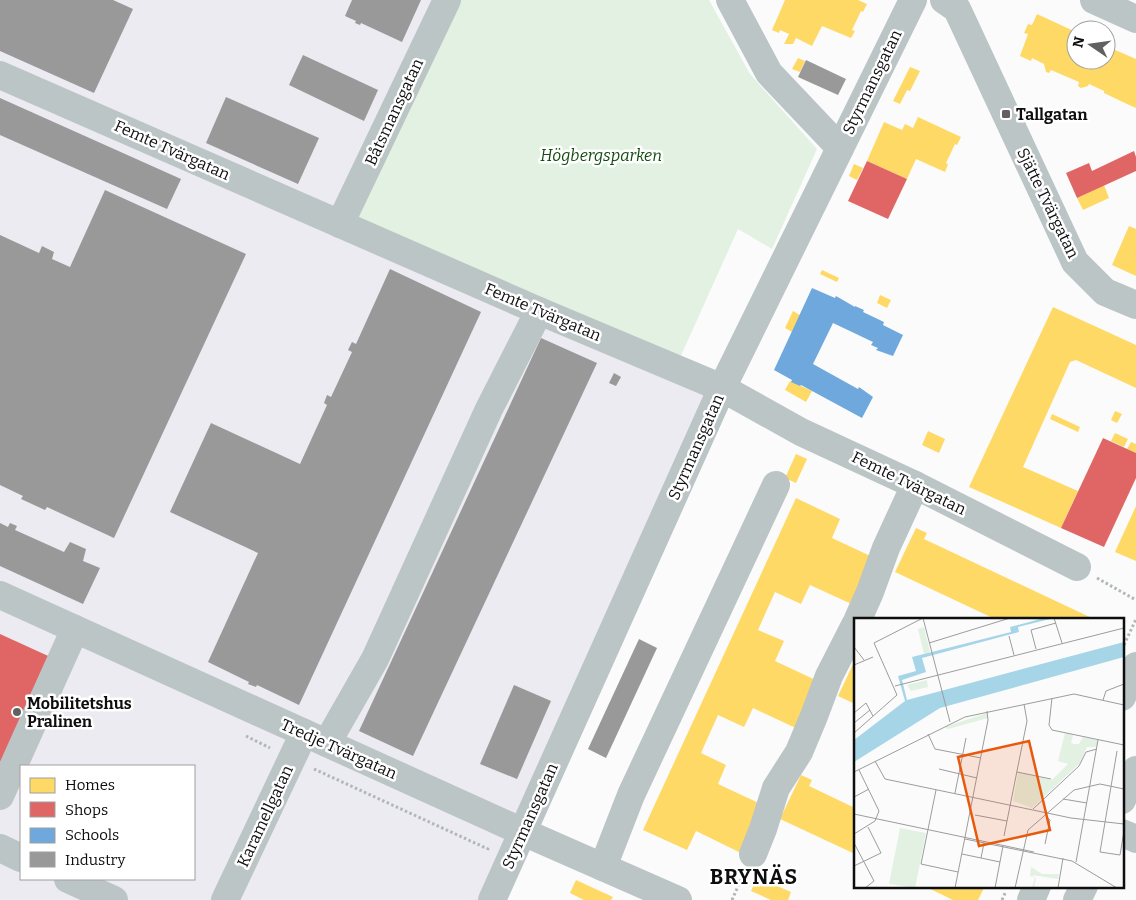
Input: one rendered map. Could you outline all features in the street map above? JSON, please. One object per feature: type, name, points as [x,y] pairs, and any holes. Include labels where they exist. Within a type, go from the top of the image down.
[{"type":"street","name":"Båtsmansgatan","points":[[340,224],[447,0]]},
{"type":"street","points":[[730,0],[769,73],[840,148]]},
{"type":"street","name":"Styrmansgatan","points":[[492,900],[722,388],[912,0]]},
{"type":"street","points":[[1094,0],[1136,19]]},
{"type":"street","name":"Sjätte Tvärgatan","points":[[957,3],[1075,262],[1105,292],[1136,305]]},
{"type":"street","name":"Femte Tvärgatan","points":[[0,75],[539,311],[722,388],[801,432],[915,485],[1077,566]]},
{"type":"street","name":"Karamellgatan","points":[[225,900],[315,738],[375,659],[489,409],[539,311]]},
{"type":"street","points":[[603,867],[632,795],[776,485]]},
{"type":"street","points":[[858,618],[886,548],[915,485]]},
{"type":"street","name":"Tredje Tvärgatan","points":[[0,595],[523,832],[678,900]]},
{"type":"street","points":[[753,854],[776,788],[799,752],[829,676],[854,627]]},
{"type":"street","points":[[0,796],[75,629]]},
{"type":"street","points":[[1124,693],[1136,666]]},
{"type":"street","points":[[1124,796],[1136,770]]},
{"type":"street","points":[[1124,833],[1136,839]]},
{"type":"street","points":[[0,848],[20,858]]},
{"type":"street","points":[[70,880],[114,900]]},
{"type":"street","points":[[1031,900],[1036,888]]},
{"type":"street","points":[[1078,900],[1083,888]]},
{"type":"path","points":[[1077,566],[1136,600]]},
{"type":"path","points":[[1124,644],[1136,620]]},
{"type":"shaded area","points":[[0,0],[454,0],[351,215],[711,392],[482,900],[0,900]]},
{"type":"green space","name":"Högbergsparken","points":[[454,0],[709,0],[750,74],[817,149],[772,249],[738,229],[679,360],[351,215]]},
{"type":"building: Homes","points":[[785,0],[858,0],[867,4],[863,12],[861,11],[852,30],[855,31],[851,38],[822,26],[812,46],[796,38],[793,44],[784,44],[789,34],[780,30],[779,33],[772,30]]},
{"type":"building: Homes","points":[[1037,14],[1066,27],[1066,70],[1116,70],[1116,50],[1136,59],[1136,108],[1089,84],[1081,88],[1078,86],[1079,82],[1051,70],[1049,73],[1046,72],[1044,64],[1032,58],[1031,61],[1020,56],[1028,34],[1024,33],[1028,24],[1032,25]]},
{"type":"building: Homes","points":[[798,58],[805,61],[800,72],[792,69]]},
{"type":"building: Homes","points":[[910,67],[920,71],[910,91],[907,90],[900,104],[893,101]]},
{"type":"building: Homes","points":[[918,117],[961,137],[957,145],[955,144],[946,163],[948,164],[945,172],[916,159],[907,179],[867,161],[884,122],[902,130],[905,124],[913,128]]},
{"type":"building: Homes","points":[[854,164],[863,168],[857,180],[849,176]]},
{"type":"building: Homes","points":[[1104,185],[1109,198],[1083,210],[1077,198]]},
{"type":"building: Homes","points":[[1129,226],[1136,229],[1136,276],[1112,265]]},
{"type":"building: Homes","points":[[822,270],[839,278],[837,282],[820,274]]},
{"type":"building: Homes","points":[[880,295],[891,300],[887,308],[877,303]]},
{"type":"building: Homes","points":[[1053,307],[1136,345],[1136,388],[1076,360],[1070,362],[1023,467],[1078,491],[1061,528],[969,487]]},
{"type":"building: Homes","points":[[793,311],[800,315],[792,332],[785,328]]},
{"type":"building: Homes","points":[[790,381],[812,391],[806,402],[785,390]]},
{"type":"building: Homes","points":[[1115,411],[1122,414],[1117,423],[1111,420]]},
{"type":"building: Homes","points":[[1052,414],[1080,427],[1078,432],[1050,419]]},
{"type":"building: Homes","points":[[928,431],[945,439],[939,453],[922,445]]},
{"type":"building: Homes","points":[[1115,433],[1128,439],[1124,447],[1111,441]]},
{"type":"building: Homes","points":[[1131,442],[1136,444],[1136,453],[1127,449]]},
{"type":"building: Homes","points":[[796,454],[807,459],[796,483],[785,478]]},
{"type":"building: Homes","points":[[796,498],[840,519],[832,538],[879,560],[858,607],[810,585],[801,604],[775,592],[758,630],[784,641],[775,661],[822,683],[800,730],[753,708],[744,727],[718,715],[701,753],[726,765],[718,784],[765,806],[743,854],[696,831],[687,850],[643,830]]},
{"type":"building: Homes","points":[[1136,506],[1136,561],[1115,552]]},
{"type":"building: Homes","points":[[916,528],[927,533],[924,539],[1092,618],[993,618],[895,572]]},
{"type":"building: Homes","points":[[854,662],[854,704],[838,696]]},
{"type":"building: Homes","points":[[801,775],[812,780],[809,786],[854,808],[854,854],[780,819]]},
{"type":"building: Homes","points":[[757,877],[791,892],[788,900],[771,900],[751,891]]},
{"type":"building: Homes","points":[[576,880],[613,897],[611,900],[584,900],[570,893]]},
{"type":"building: Homes","points":[[928,888],[984,888],[978,900],[953,900]]},
{"type":"building: Shops","points":[[1134,151],[1136,171],[1077,198],[1066,173],[1089,163],[1092,171]]},
{"type":"building: Shops","points":[[867,161],[907,179],[888,219],[848,201]]},
{"type":"building: Shops","points":[[1103,438],[1136,453],[1136,478],[1104,547],[1061,528]]},
{"type":"building: Shops","name":"Mobilitetshus Pralinen","points":[[0,634],[57,660],[0,780]]},
{"type":"building: Schools","points":[[812,288],[835,298],[836,296],[864,310],[863,312],[884,322],[883,325],[903,335],[893,356],[876,350],[878,348],[871,345],[873,342],[833,323],[813,364],[858,389],[859,387],[873,397],[862,418],[801,385],[791,382],[792,380],[774,370]]},
{"type":"building: Industry","points":[[0,0],[113,0],[133,9],[94,93],[0,51]]},
{"type":"building: Industry","points":[[352,0],[421,0],[402,42],[361,23],[360,25],[355,23],[356,21],[345,16]]},
{"type":"building: Industry","points":[[303,55],[378,90],[364,121],[289,85]]},
{"type":"building: Industry","points":[[806,60],[846,79],[838,95],[798,77]]},
{"type":"building: Industry","points":[[226,97],[319,138],[298,184],[206,143]]},
{"type":"building: Industry","points":[[0,98],[181,179],[167,209],[0,135]]},
{"type":"building: Industry","points":[[105,190],[246,254],[114,538],[47,507],[45,510],[21,499],[23,496],[0,485],[0,235],[39,253],[42,246],[54,252],[52,259],[70,267]]},
{"type":"building: Industry","points":[[390,269],[481,312],[299,705],[257,685],[256,687],[248,684],[249,682],[208,662],[258,553],[170,512],[211,423],[300,464],[327,405],[324,403],[327,395],[331,397],[352,352],[348,350],[352,342],[356,344]]},
{"type":"building: Industry","points":[[541,338],[597,363],[413,756],[359,731]]},
{"type":"building: Industry","points":[[614,373],[621,377],[616,386],[609,383]]},
{"type":"building: Industry","points":[[0,523],[8,527],[10,523],[17,526],[15,530],[64,552],[70,542],[86,549],[83,561],[100,568],[83,604],[0,566]]},
{"type":"building: Industry","points":[[639,639],[657,648],[606,758],[588,749]]},
{"type":"building: Industry","points":[[514,685],[551,701],[517,779],[480,764]]},
{"type":"place","name":"Tallgatan","points":[[1006,114]]},
{"type":"place","name":"Mobilitetshus Pralinen","points":[[17,712]]},
{"type":"district","name":"BRYNÄS","points":[[754,877]]}]
